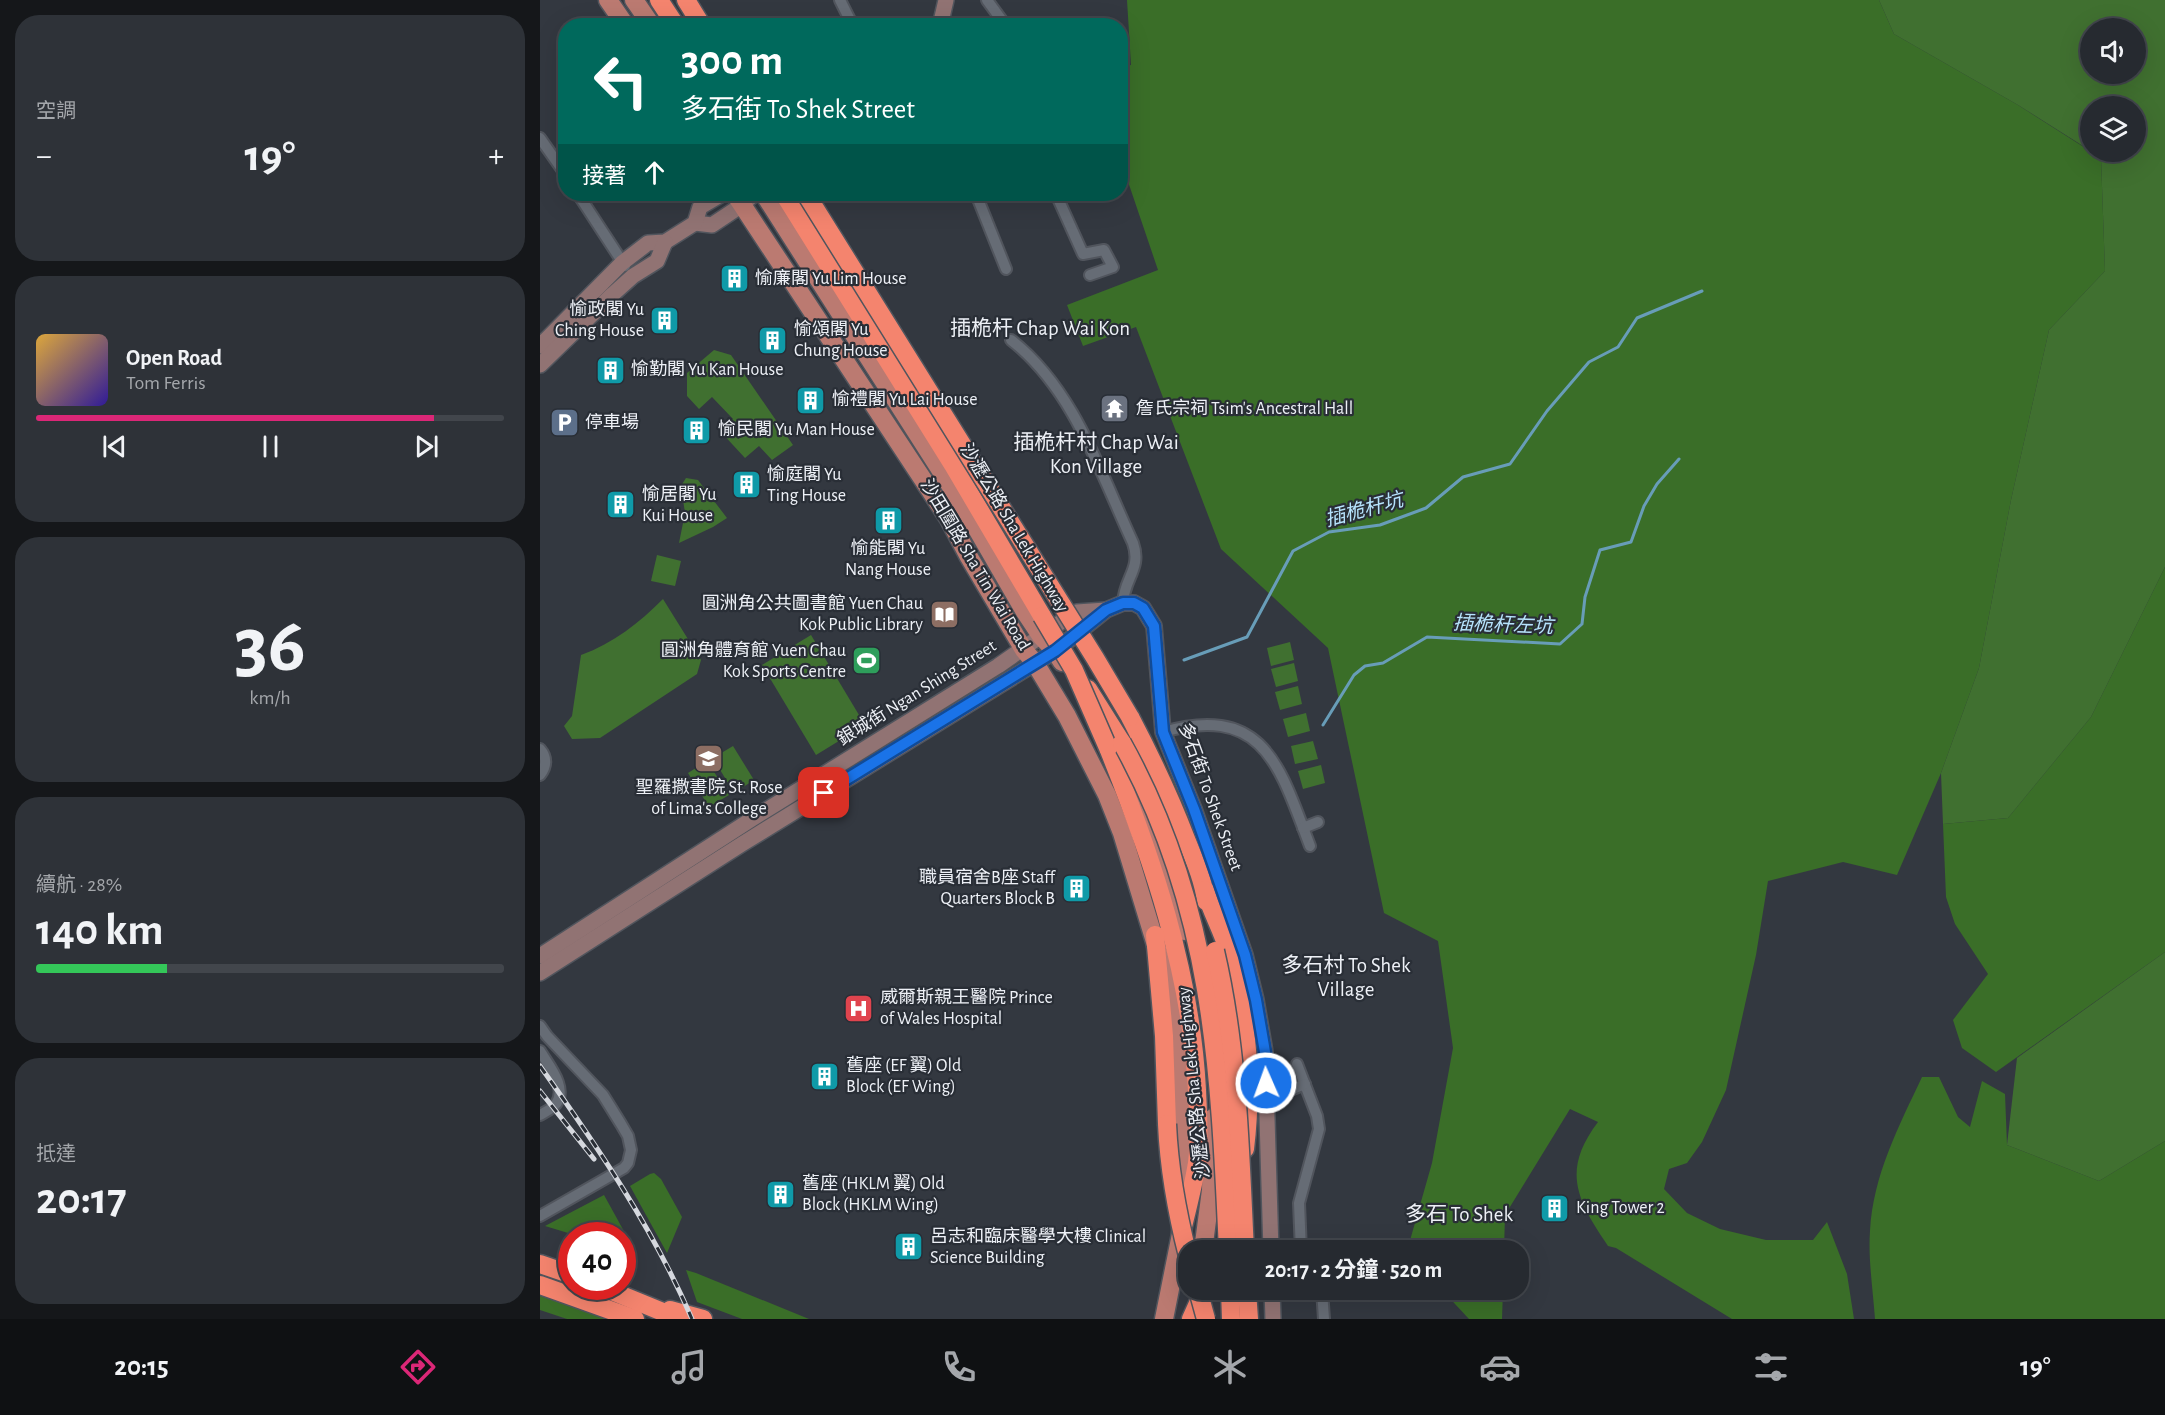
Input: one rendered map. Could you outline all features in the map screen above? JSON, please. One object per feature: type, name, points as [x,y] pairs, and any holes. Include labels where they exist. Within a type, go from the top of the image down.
[{"type":"highway","points":[[659,0],[671,18]]},
{"type":"highway","name":"沙瀝公路 Sha Lek Highway","points":[[788,201],[953,465],[1074,669],[1122,743],[1160,822],[1191,914],[1205,976],[1215,1040],[1222,1133],[1226,1240]]},
{"type":"highway","name":"沙瀝公路 Sha Lek Highway","points":[[810,201],[1095,658],[1130,717],[1175,810],[1204,890],[1230,1036],[1239,1131],[1244,1240]]},
{"type":"highway","points":[[1074,669],[1140,830],[1187,1001],[1196,1071],[1197,1162],[1181,1234]]},
{"type":"highway","points":[[1204,890],[1227,948],[1242,1006],[1249,1062],[1247,1132],[1228,1240]]},
{"type":"highway","points":[[1155,935],[1165,1047],[1167,1124],[1175,1199],[1184,1240]]},
{"type":"highway","points":[[540,1264],[558,1270]]},
{"type":"highway","points":[[540,1285],[635,1319]]},
{"type":"highway","points":[[636,1300],[680,1319]]},
{"type":"highway","points":[[1200,1300],[1206,1319]]},
{"type":"highway","points":[[1191,1319],[1200,1300]]},
{"type":"highway","points":[[1230,1300],[1231,1319]]},
{"type":"highway","points":[[1248,1300],[1249,1319]]},
{"type":"highway","points":[[650,1305],[703,1319]]},
{"type":"main road","points":[[608,0],[620,18]]},
{"type":"main road","points":[[634,0],[646,18]]},
{"type":"main road","name":"沙田圍路 Sha Tin Wai Road","points":[[747,201],[949,519],[969,557],[1071,723],[1107,795],[1122,833],[1155,935],[1169,988],[1181,1070],[1184,1150],[1181,1234],[1164,1319]]},
{"type":"main road","name":"沙田圍路 Sha Tin Wai Road","points":[[768,201],[966,510],[1041,636],[1055,651],[1087,703],[1132,786],[1167,873],[1189,943],[1202,1005],[1212,1098],[1213,1143],[1211,1190],[1204,1240]]},
{"type":"main road","points":[[1191,1319],[1195,1300]]},
{"type":"street","points":[[840,0],[849,18]]},
{"type":"street","points":[[942,18],[946,0]]},
{"type":"street","points":[[987,0],[1000,18]]},
{"type":"street","points":[[540,138],[558,164]]},
{"type":"street","points":[[582,201],[622,263],[633,276]]},
{"type":"street","points":[[695,223],[700,207],[710,201]]},
{"type":"street","points":[[540,346],[622,263],[648,243],[665,242],[695,223],[712,225],[739,201]]},
{"type":"street","points":[[979,201],[1006,269]]},
{"type":"street","points":[[1059,201],[1083,254],[1104,250],[1113,267],[1090,275]]},
{"type":"street","points":[[540,365],[633,276],[657,261],[665,242]]},
{"type":"street","points":[[1011,340],[1041,367],[1066,401],[1133,543],[1136,561],[1124,591],[1123,603],[1106,610],[1055,651]]},
{"type":"street","name":"多石街 To Shek Street","points":[[1123,603],[1134,603],[1143,608],[1154,626],[1163,732],[1194,809],[1245,955],[1256,1000],[1265,1052],[1271,1240]]},
{"type":"street","points":[[1041,636],[1077,612],[1106,610]]},
{"type":"street","name":"銀城街 Ngan Shing Street","points":[[540,973],[1030,656],[1041,636]]},
{"type":"street","name":"銀城街 Ngan Shing Street","points":[[540,956],[743,825],[1030,656],[1055,651]]},
{"type":"street","points":[[1163,732],[1206,724],[1228,728],[1250,737],[1268,753],[1279,768],[1310,846]]},
{"type":"street","points":[[540,749],[546,759],[540,775]]},
{"type":"street","points":[[1303,828],[1318,822]]},
{"type":"street","points":[[540,1026],[603,1095],[628,1136],[631,1150],[624,1168],[540,1216]]},
{"type":"street","points":[[540,1051],[556,1078],[560,1093],[555,1106],[540,1115]]},
{"type":"street","points":[[1297,1064],[1319,1121],[1319,1130],[1299,1203],[1301,1240]]},
{"type":"street","points":[[1288,1091],[1305,1084]]},
{"type":"street","points":[[1272,1300],[1273,1319]]},
{"type":"street","points":[[1323,1300],[1324,1319]]},
{"type":"green space","points":[[1127,0],[1879,0],[1894,34],[2018,105],[2080,145],[2080,162],[2101,162],[2105,271],[2049,330],[2011,500],[1979,668],[1941,773],[1897,875],[1843,862],[1768,881],[1756,955],[1726,1090],[1702,1142],[1687,1163],[1669,1169],[1664,1189],[1687,1213],[1720,1229],[1766,1240],[1813,1240],[1827,1222],[1847,1274],[1854,1319],[1732,1319],[1616,1248],[1608,1246],[1588,1214],[1578,1185],[1577,1171],[1580,1156],[1598,1122],[1570,1109],[1505,1215],[1504,1240],[1410,1240],[1432,1163],[1453,1048],[1438,941],[1384,913],[1328,648],[1221,549],[1136,327],[1083,346],[1067,305],[1158,270],[1128,182],[1128,66],[1131,65]]},
{"type":"green space","points":[[1879,0],[2165,0],[2165,567],[2091,717],[2008,818],[1943,824],[1941,773],[1979,668],[2011,500],[2049,330],[2105,271],[2101,162],[2146,162],[2146,96],[2080,96],[2080,144],[2018,105],[1894,34]]},
{"type":"green space","points":[[714,350],[731,355],[793,445],[772,460],[759,446],[745,458],[720,431],[733,419],[712,397],[699,409],[687,396],[687,373]]},
{"type":"green space","points":[[686,478],[698,480],[727,518],[679,543],[685,513],[681,486]]},
{"type":"green space","points":[[657,555],[681,561],[675,586],[651,581]]},
{"type":"green space","points":[[2165,567],[2165,952],[1996,1072],[1962,1048],[1953,1020],[1988,974],[1955,924],[1946,897],[1943,824],[2008,818],[2091,717]]},
{"type":"green space","points":[[663,599],[701,660],[697,674],[600,738],[572,739],[564,726],[572,716],[581,655],[625,632]]},
{"type":"green space","points":[[811,635],[865,725],[816,755],[762,665]]},
{"type":"green space","points":[[1290,642],[1294,660],[1271,666],[1267,648]]},
{"type":"green space","points":[[1294,663],[1298,681],[1276,687],[1271,669]]},
{"type":"green space","points":[[1298,686],[1302,704],[1280,710],[1275,692]]},
{"type":"green space","points":[[1306,713],[1310,731],[1288,737],[1283,719]]},
{"type":"green space","points":[[1313,741],[1318,759],[1295,764],[1291,746]]},
{"type":"green space","points":[[733,746],[754,780],[734,793],[713,758]]},
{"type":"green space","points":[[707,761],[729,795],[709,807],[688,773]]},
{"type":"green space","points":[[1321,765],[1325,783],[1303,789],[1298,771]]},
{"type":"green space","points":[[2165,952],[2165,1141],[2099,1181],[2007,1145],[2017,1058]]},
{"type":"green space","points":[[1922,1077],[1939,1077],[1958,1117],[1970,1127],[1982,1081],[2005,1094],[2007,1145],[2099,1181],[2165,1141],[2165,1319],[1875,1319],[1870,1252],[1872,1210],[1888,1151]]},
{"type":"green space","points":[[654,1173],[661,1179],[682,1217],[667,1253],[630,1186]]},
{"type":"green space","points":[[604,1195],[619,1222],[558,1222],[558,1230],[545,1226]]},
{"type":"green space","points":[[686,1270],[809,1319],[742,1319],[697,1302]]},
{"type":"green space","points":[[540,1296],[610,1319],[567,1319],[540,1310]]},
{"type":"green space","points":[[1451,1300],[1503,1300],[1502,1319],[1469,1319]]},
{"type":"waterway","name":"插桅杆坑","points":[[1184,660],[1247,637],[1293,551],[1329,532],[1380,525],[1426,508],[1463,477],[1510,464],[1547,411],[1589,362],[1618,347],[1637,318],[1702,291]]},
{"type":"waterway","name":"插桅杆左坑","points":[[1323,725],[1354,675],[1365,666],[1383,663],[1427,637],[1560,644],[1582,624],[1585,597],[1600,550],[1631,542],[1644,506],[1657,484],[1679,459]]},
{"type":"railway","points":[[540,1066],[623,1188],[660,1252],[692,1319]]},
{"type":"railway","points":[[540,1091],[594,1159]]},
{"type":"place","name":"愉廉閣 Yu Lim House","points":[[734,279]]},
{"type":"place","name":"愉政閣 Yu Ching House","points":[[665,320]]},
{"type":"place","name":"愉頌閣 Yu Chung House","points":[[773,340]]},
{"type":"place","name":"愉勤閣 Yu Kan House","points":[[610,370]]},
{"type":"place","name":"愉禮閣 Yu Lai House","points":[[811,400]]},
{"type":"place","name":"詹氏宗祠 Tsim's Ancestral Hall","points":[[1115,409]]},
{"type":"place","name":"停車場","points":[[564,423]]},
{"type":"place","name":"愉民閣 Yu Man House","points":[[697,430]]},
{"type":"place","name":"愉庭閣 Yu Ting House","points":[[746,485]]},
{"type":"place","name":"愉居閣 Yu Kui House","points":[[621,505]]},
{"type":"place","name":"愉能閣 Yu Nang House","points":[[888,520]]},
{"type":"place","name":"圓洲角公共圖書館 Yuen Chau Kok Public Library","points":[[944,614]]},
{"type":"place","name":"圓洲角體育館 Yuen Chau Kok Sports Centre","points":[[867,661]]},
{"type":"place","name":"聖羅撒書院 St. Rose of Lima's College","points":[[709,759]]},
{"type":"place","name":"職員宿舍B座 Staff Quarters Block B","points":[[1076,888]]},
{"type":"place","name":"威爾斯親王醫院 Prince of Wales Hospital","points":[[859,1008]]},
{"type":"place","name":"舊座 (EF 翼) Old Block (EF Wing)","points":[[825,1076]]},
{"type":"place","name":"舊座 (HKLM 翼) Old Block (HKLM Wing)","points":[[781,1194]]},
{"type":"place","name":"King Tower 2","points":[[1555,1208]]},
{"type":"place","name":"呂志和臨床醫學大樓 Clinical Science Building","points":[[909,1247]]},
{"type":"district","name":"插桅杆 Chap Wai Kon","points":[[1040,328]]},
{"type":"district","name":"插桅杆村 Chap Wai Kon Village","points":[[1096,454]]},
{"type":"district","name":"多石村 To Shek Village","points":[[1346,977]]},
{"type":"district","name":"多石 To Shek","points":[[1459,1214]]},
{"type":"route","points":[[824,793],[1055,651],[1106,610],[1123,603],[1134,603],[1143,608],[1154,626],[1158,651],[1163,732],[1194,809],[1245,955],[1265,1052],[1266,1083]]}]
